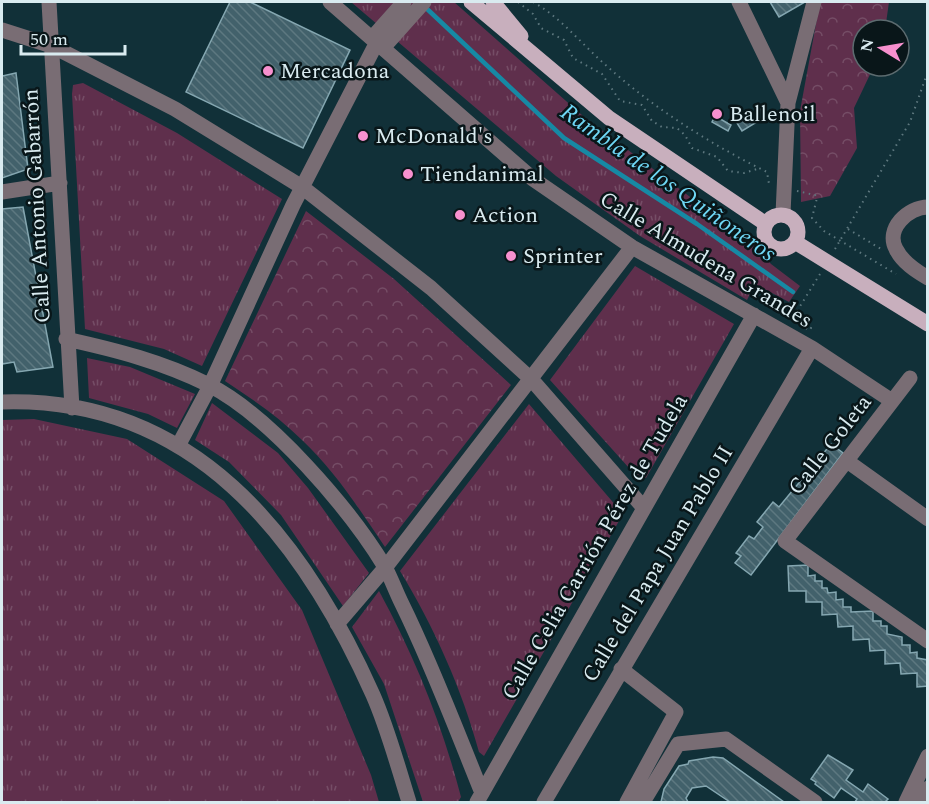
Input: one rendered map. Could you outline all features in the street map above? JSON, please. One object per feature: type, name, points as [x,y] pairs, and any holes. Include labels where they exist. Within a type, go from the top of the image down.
[{"type":"main road","points":[[471,2],[609,118],[766,224]]},
{"type":"main road","points":[[493,2],[551,70]]},
{"type":"main road","points":[[783,214],[791,217],[797,225],[798,234],[795,242],[782,249],[770,244],[764,233],[766,224],[774,216],[783,214]]},
{"type":"main road","points":[[795,242],[927,324]]},
{"type":"street","name":"Calle Antonio Gabarrón","points":[[49,2],[60,183],[66,339],[72,408]]},
{"type":"street","name":"Calle Almudena Grandes","points":[[330,2],[533,179],[632,247],[812,348],[892,401]]},
{"type":"street","points":[[178,446],[210,386],[302,187],[377,43],[404,2]]},
{"type":"street","points":[[505,2],[505,18]]},
{"type":"street","points":[[739,2],[788,103]]},
{"type":"street","points":[[783,214],[788,103],[814,2]]},
{"type":"street","points":[[377,43],[422,4]]},
{"type":"street","points":[[2,30],[52,46],[175,109],[302,187],[431,288],[532,380],[643,507]]},
{"type":"street","points":[[2,192],[60,183]]},
{"type":"street","points":[[927,207],[910,212],[899,220],[894,233],[894,247],[902,258],[927,278]]},
{"type":"street","points":[[337,624],[385,568],[532,380],[632,247]]},
{"type":"street","name":"Calle Celia Carrión Pérez de Tudela","points":[[479,798],[754,315]]},
{"type":"street","points":[[66,339],[136,354],[210,386],[247,410],[287,445],[340,507],[385,568],[419,639],[479,798]]},
{"type":"street","name":"Calle del Papa Juan Pablo II","points":[[544,802],[812,348]]},
{"type":"street","name":"Calle Goleta","points":[[910,378],[785,541],[927,642]]},
{"type":"street","points":[[2,402],[72,408],[144,429],[178,446],[218,471],[248,499],[317,587],[337,624],[374,696],[409,802]]},
{"type":"street","points":[[847,460],[927,519]]},
{"type":"street","points":[[621,669],[676,712],[627,802]]},
{"type":"street","points":[[643,802],[678,744],[726,739],[815,802]]},
{"type":"street","points":[[906,802],[927,756]]},
{"type":"street","points":[[921,802],[927,788]]},
{"type":"path","points":[[518,2],[533,14],[541,28],[564,40],[573,58],[602,74],[620,101],[642,105],[652,121],[662,127],[677,129],[685,135],[692,148],[717,157],[728,171],[744,173],[759,168]]},
{"type":"path","points":[[532,2],[550,14],[610,70],[639,92],[686,124],[767,172],[772,187],[815,195],[817,198],[812,218],[824,231],[899,276]]},
{"type":"path","points":[[878,248],[847,230],[910,122],[927,71]]},
{"type":"path","points":[[774,308],[795,316],[811,328],[809,330],[774,308]]},
{"type":"green space","points":[[351,2],[454,2],[583,116],[755,246],[771,264],[800,286],[789,302],[755,284],[747,300],[640,236],[556,176]]},
{"type":"green space","points":[[820,2],[889,2],[887,18],[851,18],[851,78],[868,78],[854,108],[857,148],[830,196],[801,202],[800,111]]},
{"type":"green space","points":[[83,83],[177,133],[282,199],[202,366],[164,349],[85,329],[72,94],[73,85]]},
{"type":"green space","points":[[306,211],[394,279],[511,385],[385,547],[346,491],[314,452],[275,416],[225,381]]},
{"type":"green space","points":[[635,266],[734,324],[646,478],[638,478],[550,380]]},
{"type":"green space","points":[[87,358],[130,367],[195,394],[177,428],[148,414],[89,398]]},
{"type":"green space","points":[[212,403],[278,453],[308,488],[369,573],[343,606],[281,515],[229,462],[195,440]]},
{"type":"green space","points":[[529,404],[623,514],[484,756],[479,752],[446,659],[400,571]]},
{"type":"green space","points":[[34,419],[127,439],[224,501],[302,610],[371,775],[379,802],[2,802],[2,420]]},
{"type":"green space","points":[[379,591],[416,666],[436,717],[461,797],[458,802],[423,802],[384,684],[352,627]]},
{"type":"building","name":"Mercadona","points":[[230,2],[250,2],[350,50],[303,148],[186,92]]},
{"type":"building","points":[[770,2],[805,2],[779,17]]},
{"type":"building","points":[[16,73],[28,169],[2,178],[2,76]]},
{"type":"building","points":[[760,109],[765,117],[742,131],[737,123]]},
{"type":"building","points":[[715,116],[731,125],[728,131],[712,122]]},
{"type":"building","points":[[23,207],[53,367],[17,372],[14,362],[2,364],[2,209]]},
{"type":"building","points":[[831,444],[843,453],[751,575],[735,563],[741,556],[736,553],[749,536],[754,539],[763,527],[757,522],[773,502],[779,507]]},
{"type":"building","points":[[808,565],[808,576],[815,575],[815,581],[822,581],[822,588],[827,588],[828,593],[836,592],[836,600],[843,599],[843,607],[851,607],[851,612],[873,611],[873,621],[881,621],[881,626],[887,626],[887,634],[902,637],[902,645],[910,645],[910,653],[917,652],[917,658],[928,660],[928,686],[917,687],[917,673],[901,674],[900,663],[885,664],[885,650],[870,651],[869,639],[853,640],[853,626],[838,627],[837,614],[822,615],[822,602],[806,602],[806,591],[789,591],[788,566]]},
{"type":"building","points":[[828,755],[853,770],[846,780],[863,792],[868,784],[888,799],[885,802],[855,802],[857,799],[841,788],[834,798],[811,779]]},
{"type":"building","points":[[713,757],[723,758],[784,802],[730,802],[706,786],[692,788],[686,798],[688,802],[661,802],[664,789],[679,766],[688,764],[689,761]]},
{"type":"waterway","name":"Rambla de los Quiñoneros","points":[[425,7],[564,138],[697,224],[793,292]]},
{"type":"place","name":"Mercadona","points":[[268,71]]},
{"type":"place","name":"Ballenoil","points":[[717,114]]},
{"type":"place","name":"McDonald's","points":[[363,136]]},
{"type":"place","name":"Tiendanimal","points":[[408,174]]},
{"type":"place","name":"Action","points":[[460,215]]},
{"type":"place","name":"Sprinter","points":[[511,256]]}]
